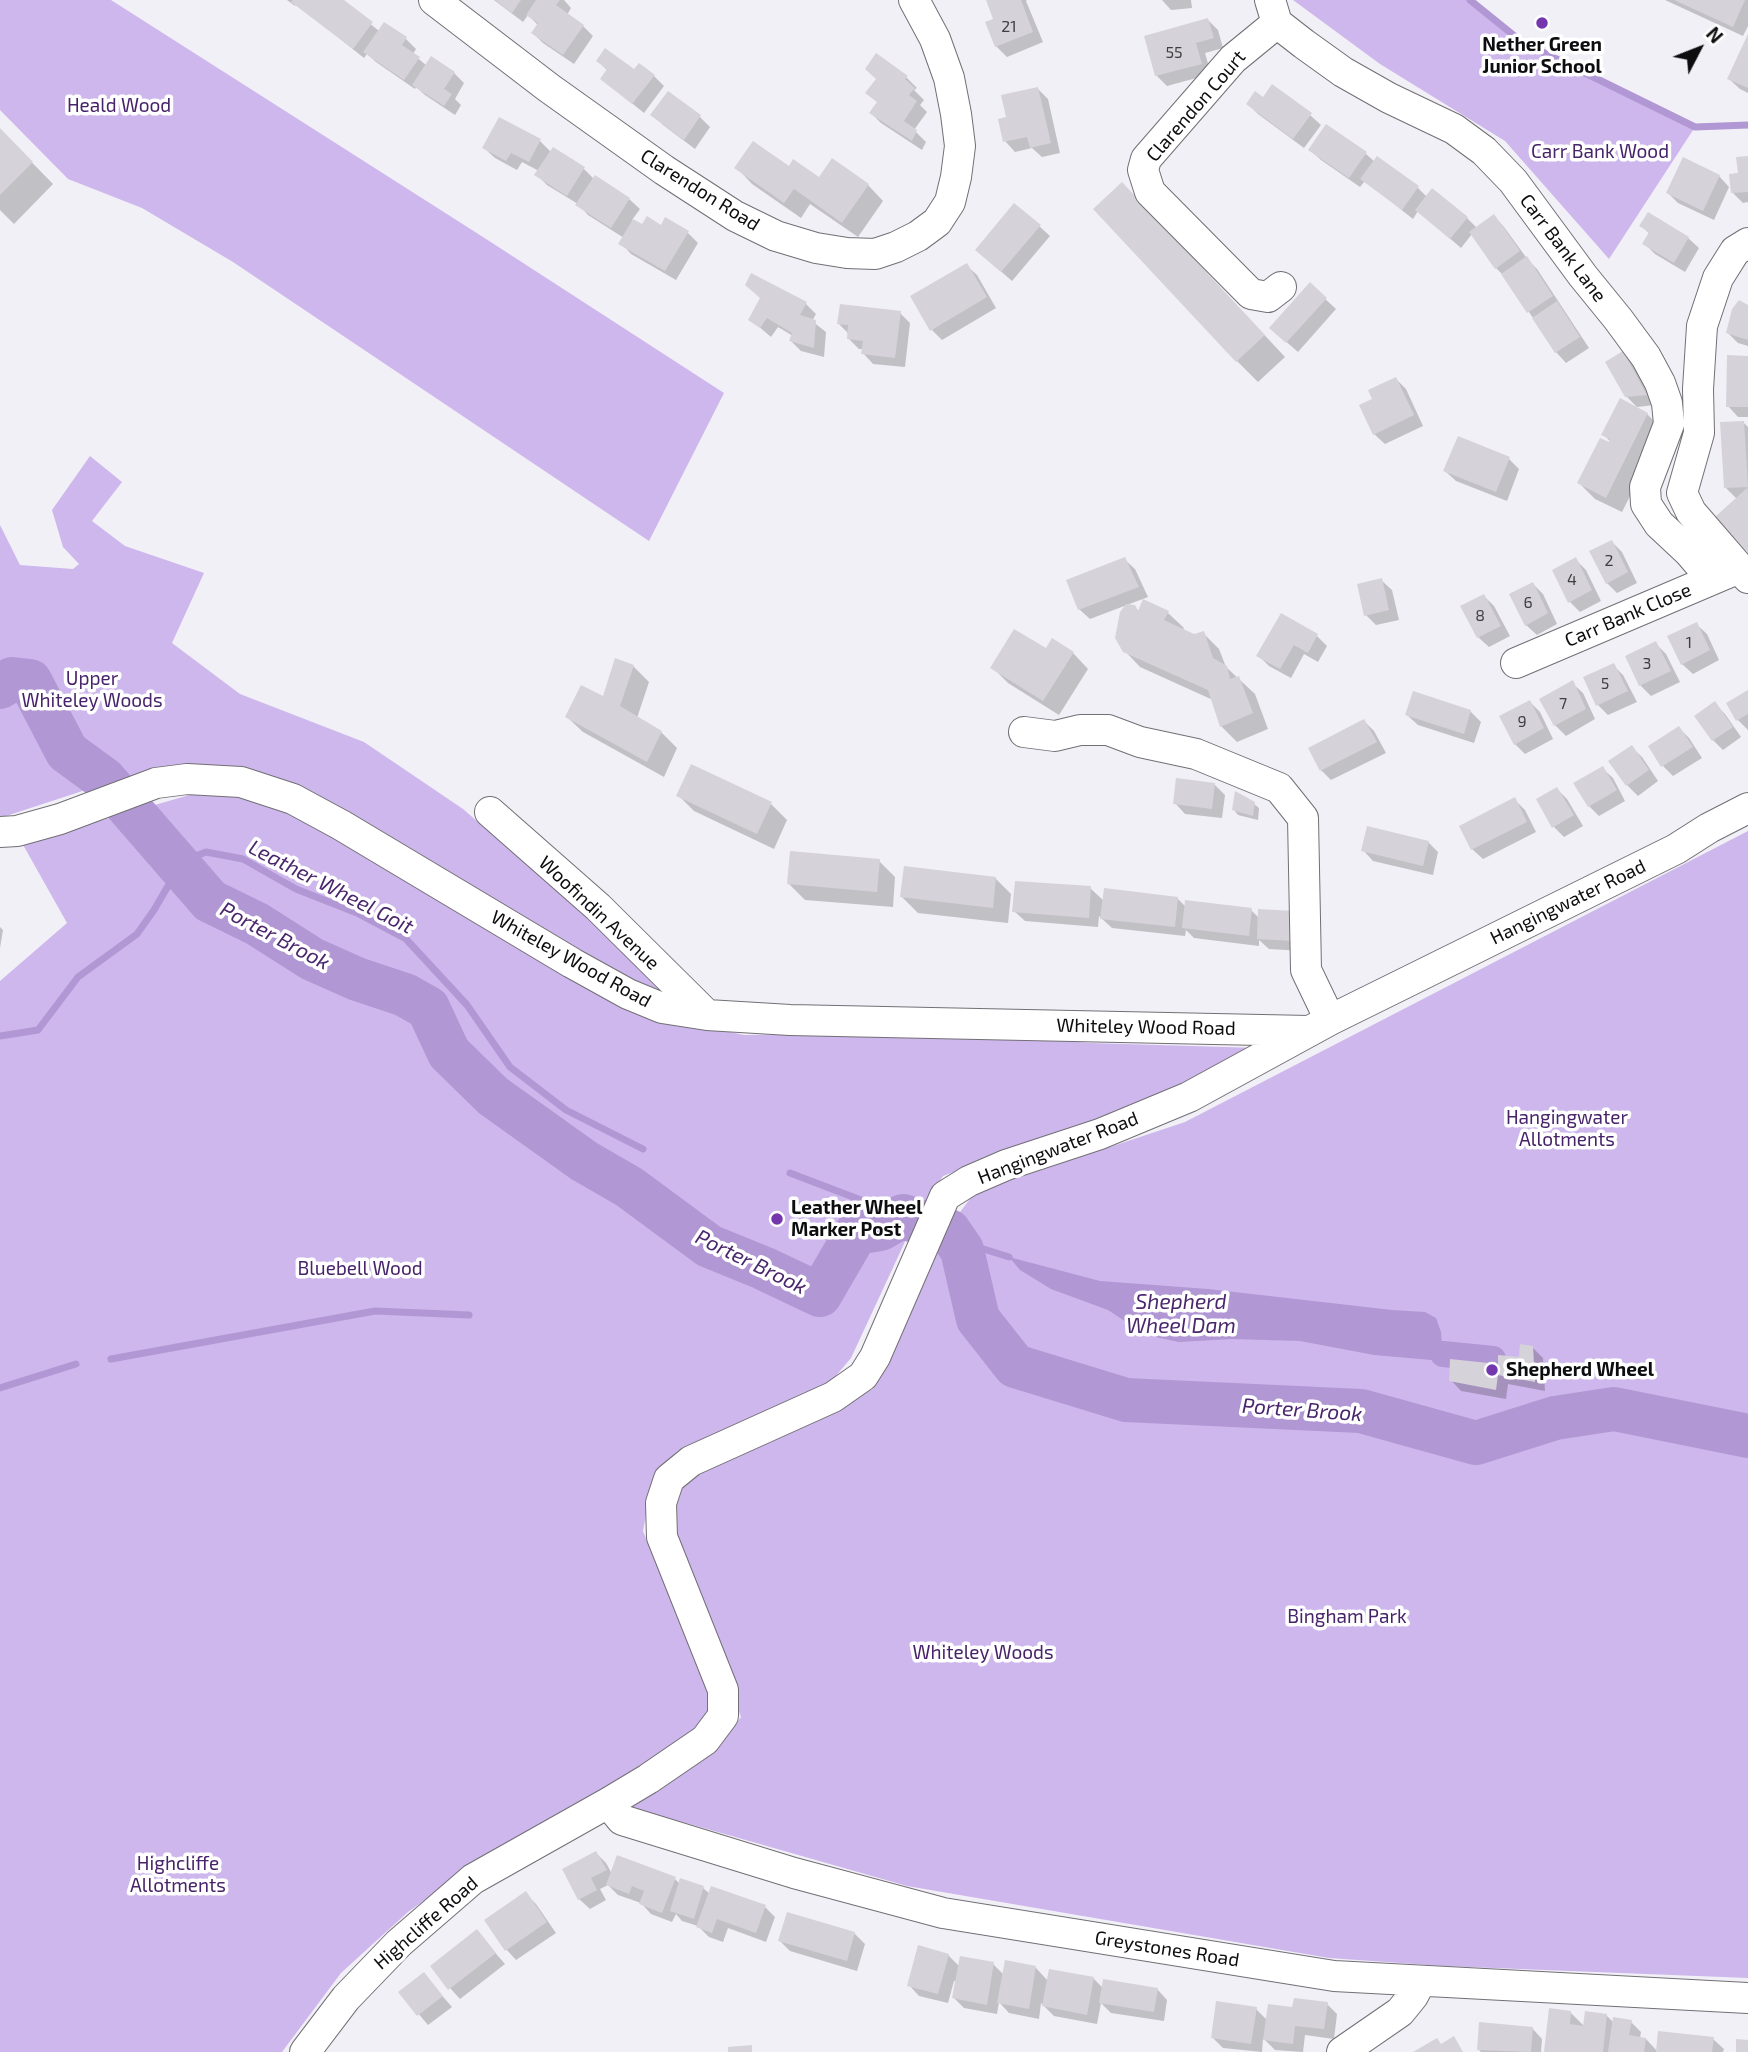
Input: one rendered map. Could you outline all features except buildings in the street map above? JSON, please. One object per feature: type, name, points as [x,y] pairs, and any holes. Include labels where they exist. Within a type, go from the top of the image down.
[{"type":"street","name":"Clarendon Road","points":[[434,0],[559,96],[735,216],[776,236],[816,248],[875,254],[918,236],[937,222],[950,202],[956,177],[960,146],[948,78],[935,39],[914,0]]},
{"type":"street","name":"Clarendon Court","points":[[1273,12],[1146,159],[1143,170],[1150,192],[1251,294],[1268,297],[1281,287]]},
{"type":"street","name":"Carr Bank Lane","points":[[1273,12],[1343,72],[1454,130],[1484,151],[1513,181],[1646,357],[1660,383],[1667,403],[1669,424],[1645,487],[1646,504],[1659,524],[1689,552],[1712,579]]},
{"type":"street","points":[[1744,573],[1691,512],[1682,493],[1699,433],[1698,389],[1702,326],[1718,278],[1735,251],[1748,243]]},
{"type":"street","name":"Carr Bank Close","points":[[1516,663],[1712,579],[1744,573]]},
{"type":"street","points":[[1024,732],[1055,736],[1080,730],[1108,730],[1140,742],[1196,754],[1279,788],[1303,818],[1306,970],[1320,1026]]},
{"type":"street","name":"Whiteley Wood Road","points":[[0,832],[18,831],[39,825],[156,783],[187,779],[241,782],[293,799],[572,963],[628,994],[662,1008],[790,1020],[1320,1026]]},
{"type":"street","name":"Hangingwater Road","points":[[608,1802],[648,1779],[705,1740],[723,1716],[723,1690],[662,1537],[661,1503],[669,1479],[691,1461],[833,1397],[863,1376],[875,1357],[946,1196],[969,1181],[1006,1165],[1100,1134],[1189,1097],[1320,1026],[1665,855],[1748,808]]},
{"type":"street","name":"Woofindin Avenue","points":[[490,812],[598,907],[707,1014]]},
{"type":"street","name":"Greystones Road","points":[[608,1802],[622,1820],[794,1873],[943,1913],[1334,1976],[1748,1998]]},
{"type":"street","name":"Highcliffe Road","points":[[305,2052],[346,1998],[399,1943],[473,1879],[608,1802]]},
{"type":"street","points":[[1342,2052],[1400,2012],[1421,1981]]},
{"type":"green space","name":"Heald Wood","points":[[0,0],[111,0],[724,393],[649,541],[233,262],[142,208],[68,179],[0,110]]},
{"type":"green space","name":"Carr Bank Wood","points":[[1293,0],[1470,0],[1522,42],[1695,127],[1609,259],[1505,141],[1380,64]]},
{"type":"green space","name":"Upper Whiteley Woods","points":[[90,456],[122,482],[92,521],[125,546],[204,573],[172,643],[240,694],[364,742],[463,809],[594,922],[662,986],[657,994],[242,771],[172,766],[116,780],[0,818],[0,525],[20,565],[73,569],[79,564],[63,547],[52,510]]},
{"type":"green space","name":"Bluebell Wood","points":[[193,794],[249,797],[323,825],[649,1015],[744,1035],[967,1033],[1090,1043],[1259,1048],[1172,1091],[943,1176],[916,1218],[851,1358],[829,1384],[677,1451],[652,1483],[643,1531],[712,1697],[705,1721],[691,1739],[468,1869],[408,1912],[341,1973],[282,2052],[0,2052],[0,981],[67,923],[22,843]]},
{"type":"green space","name":"Bingham Park","points":[[1748,831],[1748,1978],[1443,1966],[1329,1958],[907,1886],[630,1807],[715,1751],[741,1717],[669,1528],[686,1478],[873,1389],[946,1231],[975,1192],[1185,1122]]},
{"type":"water","name":"Shepherd Wheel Dam","points":[[1009,1257],[1100,1281],[1208,1289],[1425,1312],[1436,1318],[1441,1332],[1443,1361],[1374,1355],[1300,1341],[1231,1339],[1179,1342],[1146,1335],[1108,1310],[1051,1289],[1020,1270]]},
{"type":"waterway","points":[[1470,0],[1522,42],[1695,127],[1748,125]]},
{"type":"waterway","name":"Porter Brook","points":[[0,687],[12,679],[30,681],[67,752],[104,779],[210,901],[257,924],[312,959],[357,979],[405,995],[428,1008],[449,1053],[493,1096],[584,1161],[629,1187],[709,1246],[820,1295],[856,1233],[880,1229],[903,1216],[949,1231],[962,1250],[978,1319],[1015,1366],[1126,1400],[1361,1411],[1476,1443],[1555,1418],[1614,1409],[1748,1436]]},
{"type":"waterway","name":"Leather Wheel Goit","points":[[177,863],[206,852],[243,859],[296,889],[357,913],[406,939],[467,1005],[510,1067],[566,1110],[643,1149]]},
{"type":"waterway","points":[[0,1036],[38,1030],[78,977],[137,934],[181,868]]},
{"type":"waterway","points":[[790,1173],[903,1216]]},
{"type":"waterway","points":[[880,1229],[919,1242]]},
{"type":"waterway","points":[[955,1240],[1009,1257]]},
{"type":"waterway","points":[[930,1245],[945,1250],[969,1282]]},
{"type":"waterway","points":[[111,1359],[375,1311],[469,1315]]},
{"type":"waterway","points":[[1443,1354],[1493,1359]]},
{"type":"waterway","points":[[0,1388],[76,1364]]},
{"type":"place","name":"Nether Green Junior School","points":[[1542,23]]},
{"type":"place","name":"Leather Wheel Marker Post","points":[[777,1219]]},
{"type":"place","name":"Shepherd Wheel","points":[[1492,1370]]},
{"type":"park label","name":"Hangingwater Allotments","points":[[1567,1129]]},
{"type":"park label","name":"Whiteley Woods","points":[[983,1653]]},
{"type":"park label","name":"Highcliffe Allotments","points":[[178,1875]]}]
